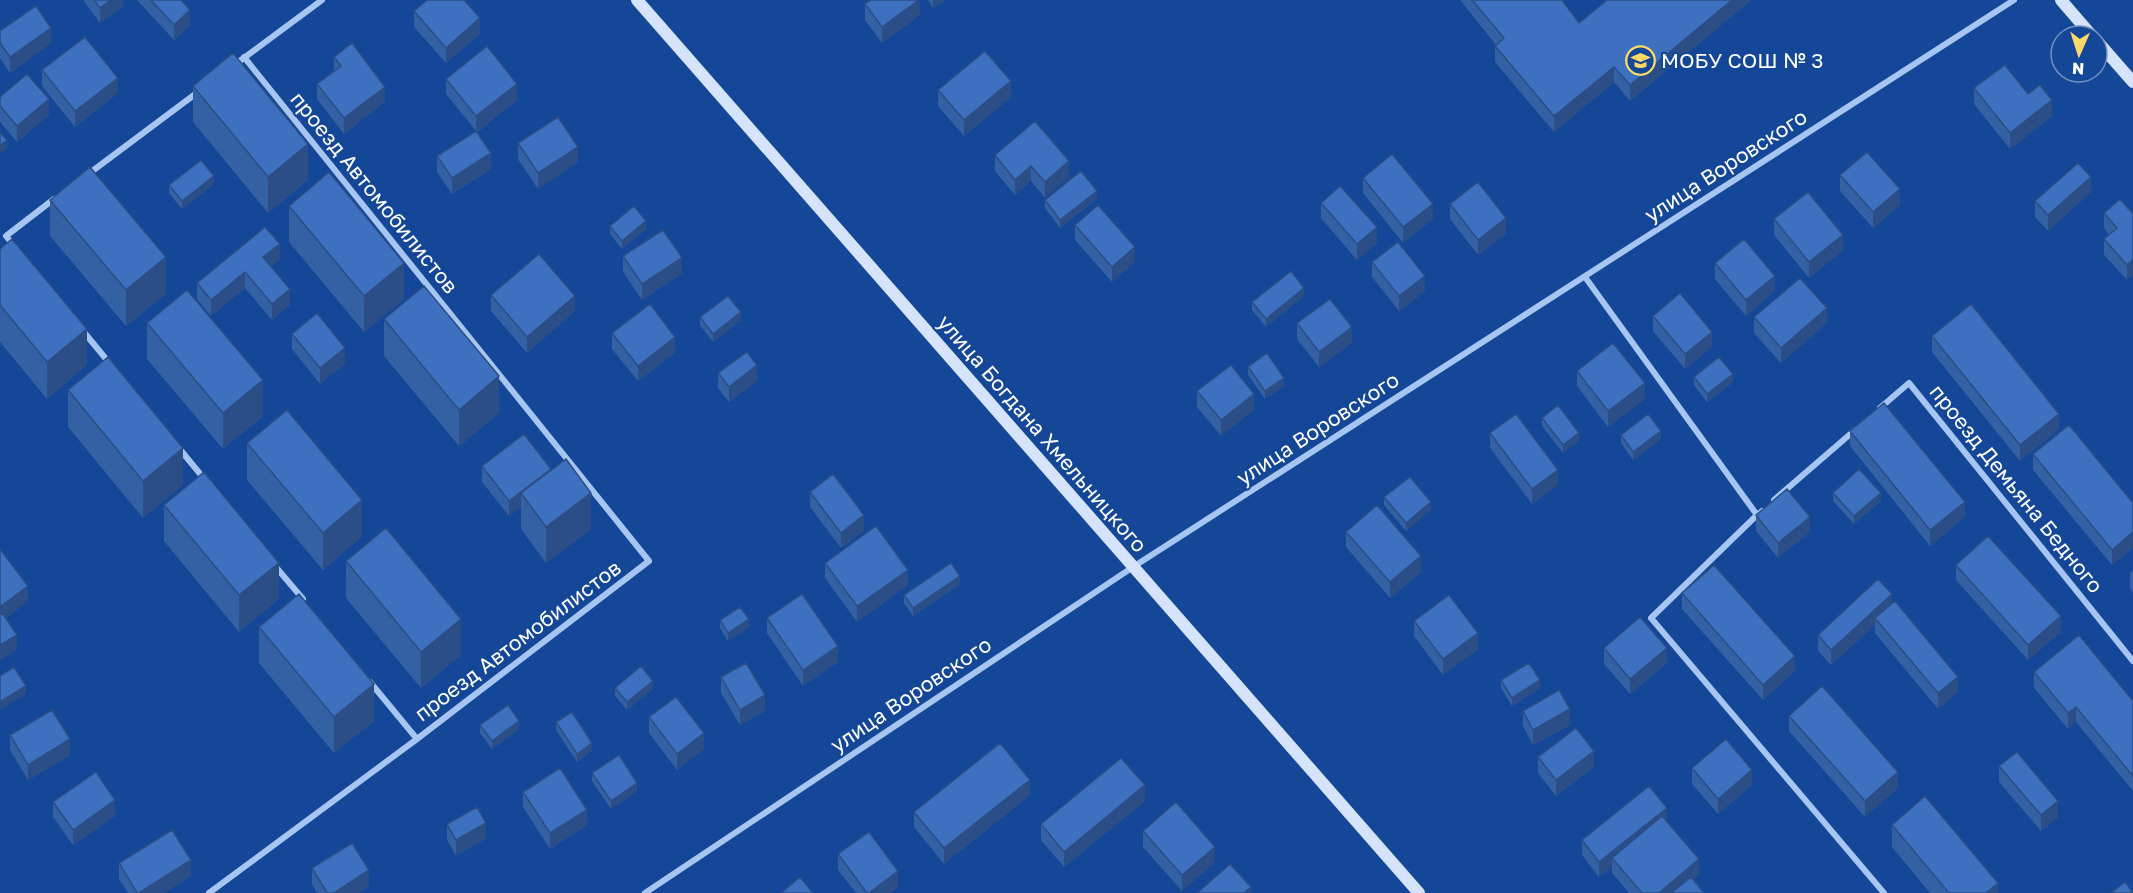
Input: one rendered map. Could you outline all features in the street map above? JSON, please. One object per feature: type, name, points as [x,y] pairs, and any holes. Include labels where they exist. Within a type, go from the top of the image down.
[{"type":"street","points":[[225,72],[322,0]]},
{"type":"street","name":"улица Богдана Хмельницкого","points":[[636,0],[1419,893]]},
{"type":"street","name":"улица Воровского","points":[[645,893],[1133,567],[2014,0]]},
{"type":"street","points":[[2061,0],[2082,24]]},
{"type":"street","points":[[2109,55],[2133,82]]},
{"type":"street","name":"проезд Автомобилистов","points":[[244,57],[649,561],[417,740],[364,675]]},
{"type":"street","points":[[82,179],[206,86]]},
{"type":"street","points":[[21,254],[3,238],[63,193]]},
{"type":"street","points":[[1585,276],[1757,515]]},
{"type":"street","points":[[81,327],[118,373]]},
{"type":"street","name":"проезд Демьяна Бедного","points":[[1873,414],[1909,383],[2133,661]]},
{"type":"street","points":[[1864,422],[1757,515],[1651,618],[1884,893]]},
{"type":"street","points":[[170,437],[208,483]]},
{"type":"street","points":[[267,556],[305,602]]},
{"type":"street","points":[[209,893],[417,740]]},
{"type":"building","points":[[94,0],[111,0],[100,8]]},
{"type":"building","points":[[151,0],[181,0],[190,10],[174,25]]},
{"type":"building","points":[[427,0],[464,0],[480,18],[446,48],[414,11]]},
{"type":"building","points":[[871,0],[919,0],[882,27],[865,4]]},
{"type":"building","points":[[1472,0],[1562,0],[1579,23],[1607,0],[1732,0],[1630,85],[1614,67],[1554,116],[1495,46],[1504,38]]},
{"type":"building","points":[[36,6],[51,28],[10,57],[0,43],[0,31]]},
{"type":"building","points":[[85,37],[118,78],[75,111],[42,70]]},
{"type":"building","points":[[352,43],[385,87],[344,118],[317,84],[341,66],[334,57]]},
{"type":"building","points":[[487,46],[517,84],[476,116],[446,79]]},
{"type":"building","points":[[985,51],[1011,81],[964,120],[938,90]]},
{"type":"building","points":[[233,53],[308,144],[268,177],[193,86]]},
{"type":"building","points":[[2005,65],[2028,94],[2040,85],[2052,100],[2010,133],[1974,88]]},
{"type":"building","points":[[27,74],[49,99],[17,126],[0,106],[0,97]]},
{"type":"building","points":[[558,117],[578,147],[538,173],[518,143]]},
{"type":"building","points":[[1035,121],[1069,161],[1045,182],[1031,166],[1015,180],[995,155]]},
{"type":"building","points":[[476,131],[491,153],[452,178],[437,156]]},
{"type":"building","points":[[0,132],[7,140],[0,146]]},
{"type":"building","points":[[1867,152],[1900,189],[1873,212],[1840,175]]},
{"type":"building","points":[[1392,154],[1433,204],[1403,227],[1363,178]]},
{"type":"building","points":[[201,160],[214,176],[182,201],[169,185]]},
{"type":"building","points":[[2078,163],[2091,177],[2048,215],[2035,201]]},
{"type":"building","points":[[90,167],[166,257],[126,290],[50,200]]},
{"type":"building","points":[[1081,171],[1097,191],[1060,220],[1045,200]]},
{"type":"building","points":[[329,172],[404,263],[364,296],[289,206]]},
{"type":"building","points":[[1478,182],[1506,218],[1478,240],[1450,204]]},
{"type":"building","points":[[1340,186],[1377,227],[1357,244],[1321,203]]},
{"type":"building","points":[[1808,192],[1843,235],[1809,262],[1774,219]]},
{"type":"building","points":[[2120,199],[2133,214],[2133,259],[2127,265],[2104,239],[2117,228],[2104,213]]},
{"type":"building","points":[[1098,205],[1135,247],[1112,267],[1075,225]]},
{"type":"building","points":[[634,206],[646,221],[622,241],[610,226]]},
{"type":"building","points":[[265,227],[280,244],[263,257],[290,289],[272,304],[245,272],[211,300],[197,283]]},
{"type":"building","points":[[663,230],[682,258],[642,284],[623,256]]},
{"type":"building","points":[[12,239],[87,329],[47,362],[0,305],[0,249]]},
{"type":"building","points":[[1744,239],[1775,276],[1746,300],[1715,263]]},
{"type":"building","points":[[1398,242],[1425,276],[1399,296],[1372,262]]},
{"type":"building","points":[[539,254],[575,296],[527,337],[491,295]]},
{"type":"building","points":[[1291,271],[1304,288],[1266,319],[1252,302]]},
{"type":"building","points":[[1800,278],[1827,308],[1781,348],[1754,317]]},
{"type":"building","points":[[424,286],[499,376],[459,410],[384,319]]},
{"type":"building","points":[[187,290],[263,380],[223,413],[147,323]]},
{"type":"building","points":[[1680,293],[1712,332],[1685,354],[1653,316]]},
{"type":"building","points":[[728,296],[741,312],[713,334],[700,317]]},
{"type":"building","points":[[1330,299],[1352,327],[1319,352],[1297,323]]},
{"type":"building","points":[[650,304],[675,337],[638,366],[612,333]]},
{"type":"building","points":[[1971,304],[2059,414],[2020,445],[1932,336]]},
{"type":"building","points":[[317,313],[345,348],[320,368],[292,334]]},
{"type":"building","points":[[1613,343],[1645,383],[1608,411],[1577,371]]},
{"type":"building","points":[[747,352],[757,365],[729,387],[718,373]]},
{"type":"building","points":[[1267,353],[1284,378],[1265,391],[1248,367]]},
{"type":"building","points":[[108,357],[183,448],[143,481],[68,390]]},
{"type":"building","points":[[1719,357],[1733,374],[1707,394],[1694,377]]},
{"type":"building","points":[[1231,365],[1254,394],[1221,420],[1197,391]]},
{"type":"building","points":[[1884,403],[1965,502],[1930,530],[1850,431]]},
{"type":"building","points":[[1558,405],[1579,433],[1563,445],[1542,418]]},
{"type":"building","points":[[287,410],[362,500],[323,533],[247,443]]},
{"type":"building","points":[[1516,414],[1558,470],[1532,489],[1490,433]]},
{"type":"building","points":[[1648,414],[1661,431],[1633,452],[1621,435]]},
{"type":"building","points":[[2069,425],[2133,503],[2133,532],[2112,550],[2033,454]]},
{"type":"building","points":[[524,434],[551,469],[509,501],[482,466]]},
{"type":"building","points":[[566,459],[591,493],[546,527],[521,493]]},
{"type":"building","points":[[1859,469],[1881,493],[1854,516],[1833,493]]},
{"type":"building","points":[[204,472],[279,563],[239,595],[164,505]]},
{"type":"building","points":[[833,474],[864,515],[841,533],[810,492]]},
{"type":"building","points":[[1410,477],[1431,502],[1406,523],[1384,497]]},
{"type":"building","points":[[1787,489],[1810,517],[1778,543],[1756,515]]},
{"type":"building","points":[[1377,505],[1421,556],[1390,582],[1346,532]]},
{"type":"building","points":[[876,526],[908,570],[857,606],[825,563]]},
{"type":"building","points":[[386,528],[461,619],[421,652],[346,561]]},
{"type":"building","points":[[1988,536],[2061,616],[2028,645],[1956,565]]},
{"type":"building","points":[[0,549],[28,586],[0,607]]},
{"type":"building","points":[[951,563],[960,576],[913,608],[904,595]]},
{"type":"building","points":[[1714,565],[1795,656],[1763,685],[1682,593]]},
{"type":"building","points":[[1878,579],[1892,594],[1831,650],[1818,635]]},
{"type":"building","points":[[299,594],[374,684],[334,717],[259,627]]},
{"type":"building","points":[[802,594],[838,646],[803,670],[767,618]]},
{"type":"building","points":[[1449,595],[1478,633],[1443,659],[1414,621]]},
{"type":"building","points":[[1895,601],[1958,677],[1938,693],[1875,618]]},
{"type":"building","points":[[740,607],[749,619],[728,633],[720,620]]},
{"type":"building","points":[[3,614],[17,635],[0,645],[0,615]]},
{"type":"building","points":[[1640,617],[1667,648],[1630,679],[1604,648]]},
{"type":"building","points":[[2079,635],[2133,701],[2133,776],[2076,707],[2068,713],[2034,672]]},
{"type":"building","points":[[746,663],[765,695],[740,710],[721,677]]},
{"type":"building","points":[[1529,663],[1540,680],[1512,698],[1501,680]]},
{"type":"building","points":[[641,666],[653,681],[627,702],[615,688]]},
{"type":"building","points":[[14,667],[26,686],[0,702],[0,676]]},
{"type":"building","points":[[1822,686],[1898,772],[1865,801],[1789,716]]},
{"type":"building","points":[[1559,690],[1570,709],[1533,730],[1523,711]]},
{"type":"building","points":[[676,697],[704,733],[677,754],[649,717]]},
{"type":"building","points":[[508,705],[519,721],[492,741],[480,725]]},
{"type":"building","points":[[52,710],[70,739],[28,765],[10,735]]},
{"type":"building","points":[[572,712],[592,743],[577,754],[556,722]]},
{"type":"building","points":[[1576,728],[1594,751],[1556,780],[1538,757]]},
{"type":"building","points":[[1726,739],[1752,770],[1718,799],[1692,768]]},
{"type":"building","points":[[1000,743],[1030,780],[944,848],[914,812]]},
{"type":"building","points":[[2017,752],[2058,801],[2041,815],[1999,766]]},
{"type":"building","points":[[619,755],[637,783],[611,801],[592,773]]},
{"type":"building","points":[[1121,758],[1145,785],[1064,852],[1041,824]]},
{"type":"building","points":[[560,768],[587,810],[550,833],[523,792]]},
{"type":"building","points":[[96,772],[115,800],[73,830],[53,802]]},
{"type":"building","points":[[1649,786],[1667,808],[1599,862],[1582,840]]},
{"type":"building","points":[[1925,796],[1998,883],[1986,893],[1949,893],[1892,825]]},
{"type":"building","points":[[1176,802],[1215,847],[1182,875],[1143,831]]},
{"type":"building","points":[[477,807],[486,823],[456,840],[447,824]]},
{"type":"building","points":[[1662,816],[1699,859],[1659,893],[1642,893],[1612,858]]},
{"type":"building","points":[[172,830],[191,860],[137,893],[119,863]]},
{"type":"building","points":[[869,832],[898,871],[867,893],[838,854]]},
{"type":"building","points":[[352,843],[369,870],[334,893],[327,893],[312,868]]},
{"type":"building","points":[[1230,864],[1251,887],[1244,893],[1197,893]]},
{"type":"building","points":[[800,877],[813,893],[781,893]]},
{"type":"building","points":[[1691,877],[1704,893],[1671,893]]},
{"type":"building","points":[[2125,882],[2133,893],[2111,893]]},
{"type":"place","name":"МОБУ СОШ № 3","points":[[1640,61]]}]
